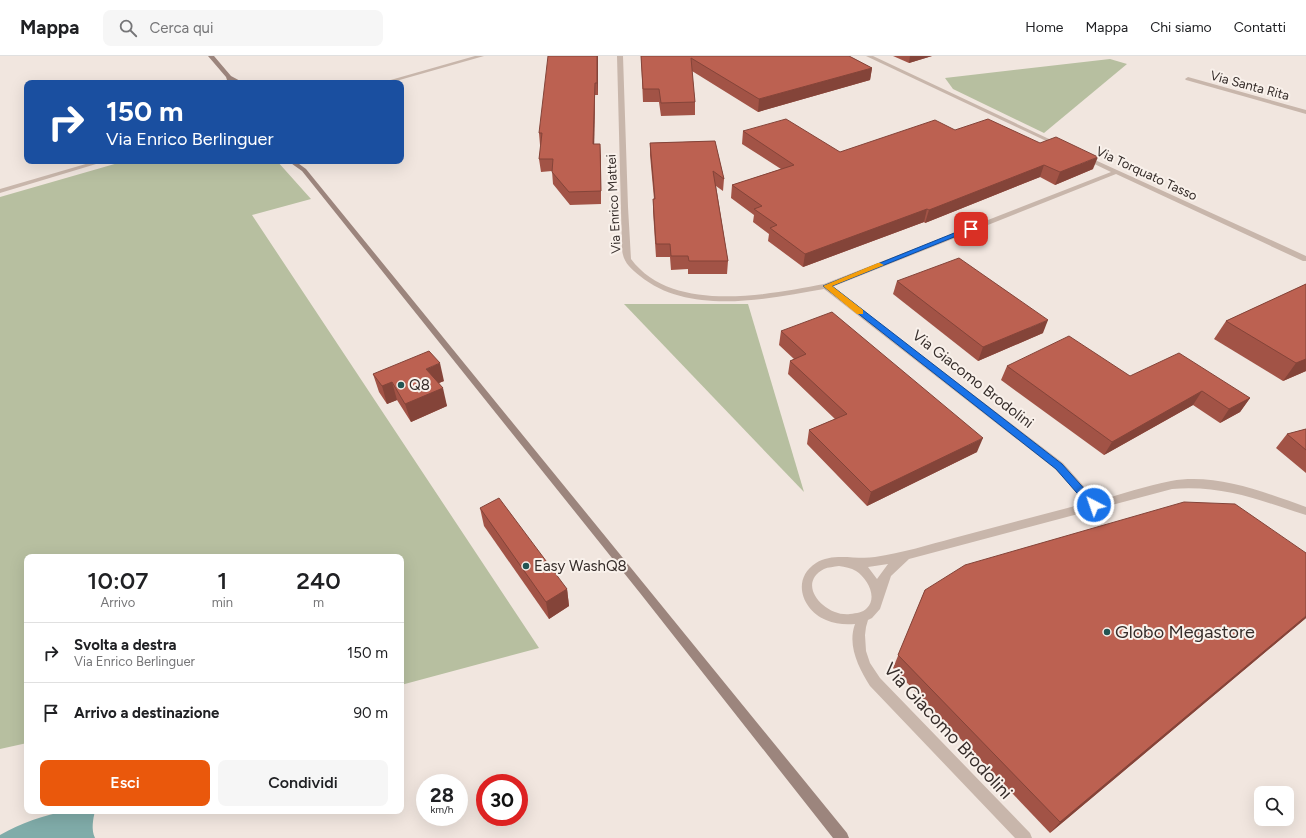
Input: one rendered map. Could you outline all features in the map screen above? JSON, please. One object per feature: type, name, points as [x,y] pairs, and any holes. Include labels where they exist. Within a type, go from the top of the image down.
[{"type":"main road","points":[[211,56],[230,80]]},
{"type":"main road","points":[[229,77],[235,80]]},
{"type":"main road","points":[[303,165],[842,838]]},
{"type":"street","points":[[394,80],[482,56]]},
{"type":"street","name":"Via Enrico Mattei","points":[[620,56],[624,210],[628,259],[641,274],[657,285],[699,297],[746,299],[826,286],[1116,172]]},
{"type":"street","points":[[869,56],[1071,151]]},
{"type":"street","name":"Via Santa Rita","points":[[1188,79],[1306,112]]},
{"type":"street","name":"Via Torquato Tasso","points":[[1078,154],[1306,259]]},
{"type":"street","points":[[0,190],[92,164]]},
{"type":"street","name":"Via Giacomo Brodolini","points":[[826,286],[1059,466],[1094,505]]},
{"type":"street","points":[[850,563],[874,562],[914,553],[1172,485],[1192,482],[1240,489],[1306,511]]},
{"type":"street","points":[[878,595],[876,586],[871,576],[862,568],[850,563],[839,561],[827,562],[817,566],[810,573],[806,582],[807,593],[811,602],[829,617],[841,620],[863,618],[871,612],[876,604],[881,582],[889,568],[914,553]]},
{"type":"street","name":"Via Giacomo Brodolini","points":[[863,618],[859,631],[859,650],[861,659],[874,682],[1025,838]]},
{"type":"green space","points":[[1110,59],[1127,64],[1044,133],[953,89],[945,78]]},
{"type":"green space","points":[[115,164],[280,164],[311,199],[252,215],[539,648],[404,684],[404,554],[24,554],[24,744],[0,749],[0,197]]},
{"type":"green space","points":[[624,304],[748,304],[804,492]]},
{"type":"water","points":[[94,814],[93,828],[95,838],[0,838],[0,835],[24,823],[50,815]]},
{"type":"building","points":[[548,56],[597,56],[597,83],[595,83],[593,144],[600,144],[601,191],[569,192],[552,172],[553,159],[539,159],[542,133],[539,133]]},
{"type":"building","points":[[641,56],[849,56],[872,68],[759,99],[691,58],[695,102],[661,103],[659,89],[643,89]]},
{"type":"building","points":[[786,119],[840,152],[935,120],[955,130],[988,119],[1040,143],[1056,137],[1098,157],[1060,172],[1044,165],[929,210],[927,209],[805,254],[770,228],[777,225],[754,209],[762,206],[732,185],[794,165],[743,131]]},
{"type":"building","points":[[715,141],[724,179],[713,171],[728,261],[689,261],[688,256],[671,256],[670,244],[656,244],[653,199],[655,199],[650,143]]},
{"type":"building","points":[[959,258],[1048,320],[983,347],[897,281]]},
{"type":"building","points":[[1306,284],[1306,359],[1296,363],[1226,321]]},
{"type":"building","points":[[832,312],[983,438],[871,492],[809,430],[847,414],[790,361],[806,354],[781,331]]},
{"type":"building","points":[[1069,336],[1130,376],[1179,353],[1250,398],[1229,409],[1202,391],[1112,442],[1007,366]]},
{"type":"building","points":[[429,351],[440,363],[426,369],[443,388],[405,404],[392,382],[382,386],[373,374]]},
{"type":"building","points":[[1306,429],[1306,450],[1287,434]]},
{"type":"building","points":[[499,498],[567,589],[546,602],[480,508]]},
{"type":"building","points":[[1184,502],[1235,504],[1306,553],[1306,616],[1060,822],[898,655],[925,590],[965,565]]},
{"type":"slow traffic","points":[[860,312],[826,286],[880,265]]},
{"type":"place","name":"Q8","points":[[401,385]]},
{"type":"place","name":"Easy WashQ8","points":[[526,566]]},
{"type":"place","name":"Globo Megastore","points":[[1107,632]]},
{"type":"route","points":[[971,229],[826,286],[1059,466],[1094,505]]}]
